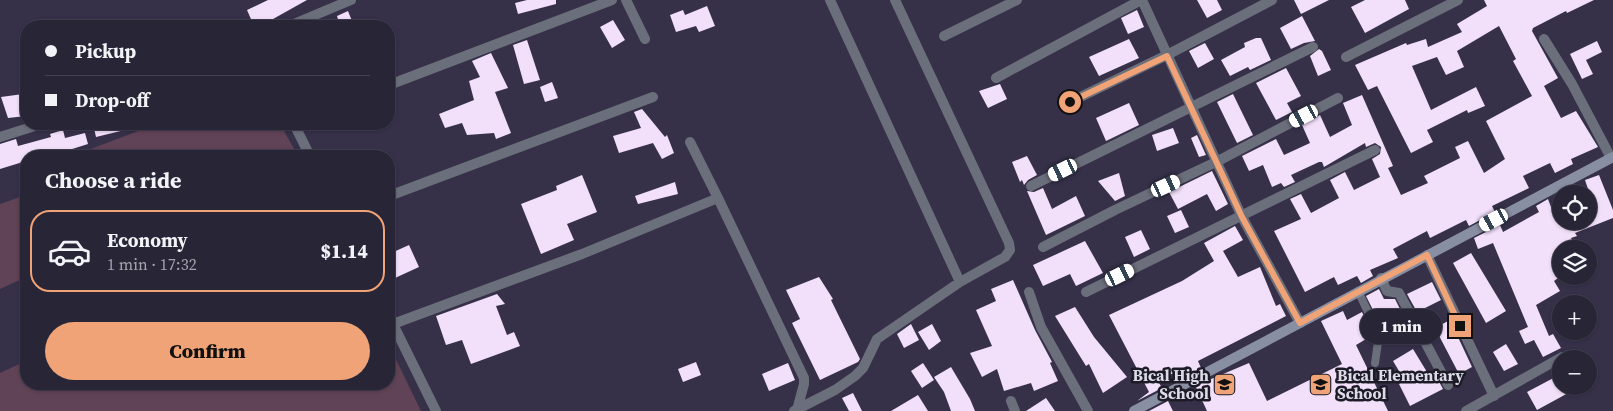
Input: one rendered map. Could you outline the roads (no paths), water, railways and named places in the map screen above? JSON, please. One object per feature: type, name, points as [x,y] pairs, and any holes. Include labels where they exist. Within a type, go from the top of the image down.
[{"type":"street","points":[[303,20],[351,0]]},
{"type":"street","points":[[395,83],[612,0]]},
{"type":"street","points":[[626,0],[645,39]]},
{"type":"street","points":[[830,0],[960,282]]},
{"type":"street","points":[[796,410],[835,390],[855,376],[863,368],[877,339],[960,282],[1005,257],[1010,250],[1009,243],[895,0]]},
{"type":"street","points":[[944,36],[1017,0]]},
{"type":"street","points":[[996,78],[1141,0],[1218,161],[1242,217],[1300,323]]},
{"type":"street","points":[[1070,102],[1167,56],[1272,0]]},
{"type":"street","points":[[1346,57],[1458,0]]},
{"type":"street","points":[[1134,411],[1381,278],[1612,158],[1572,84],[1544,38]]},
{"type":"street","points":[[1031,186],[1314,47]]},
{"type":"street","points":[[395,194],[653,96]]},
{"type":"street","points":[[1043,247],[1218,161],[1338,98]]},
{"type":"street","points":[[0,137],[22,130]]},
{"type":"street","points":[[297,130],[307,150]]},
{"type":"street","points":[[690,142],[804,378],[796,410]]},
{"type":"street","points":[[1086,292],[1375,150]]},
{"type":"street","points":[[395,319],[582,254],[718,198]]},
{"type":"street","points":[[1427,255],[1494,396]]},
{"type":"street","points":[[1381,278],[1388,291],[1399,293],[1448,385]]},
{"type":"street","points":[[1029,292],[1041,327],[1088,411]]},
{"type":"street","points":[[395,328],[436,411]]},
{"type":"street","points":[[1466,411],[1552,363]]},
{"type":"lane","points":[[1358,291],[1379,335],[1375,363]]},
{"type":"place","name":"Bical High School","points":[[1225,384]]},
{"type":"place","name":"Bical Elementary School","points":[[1321,384]]}]
